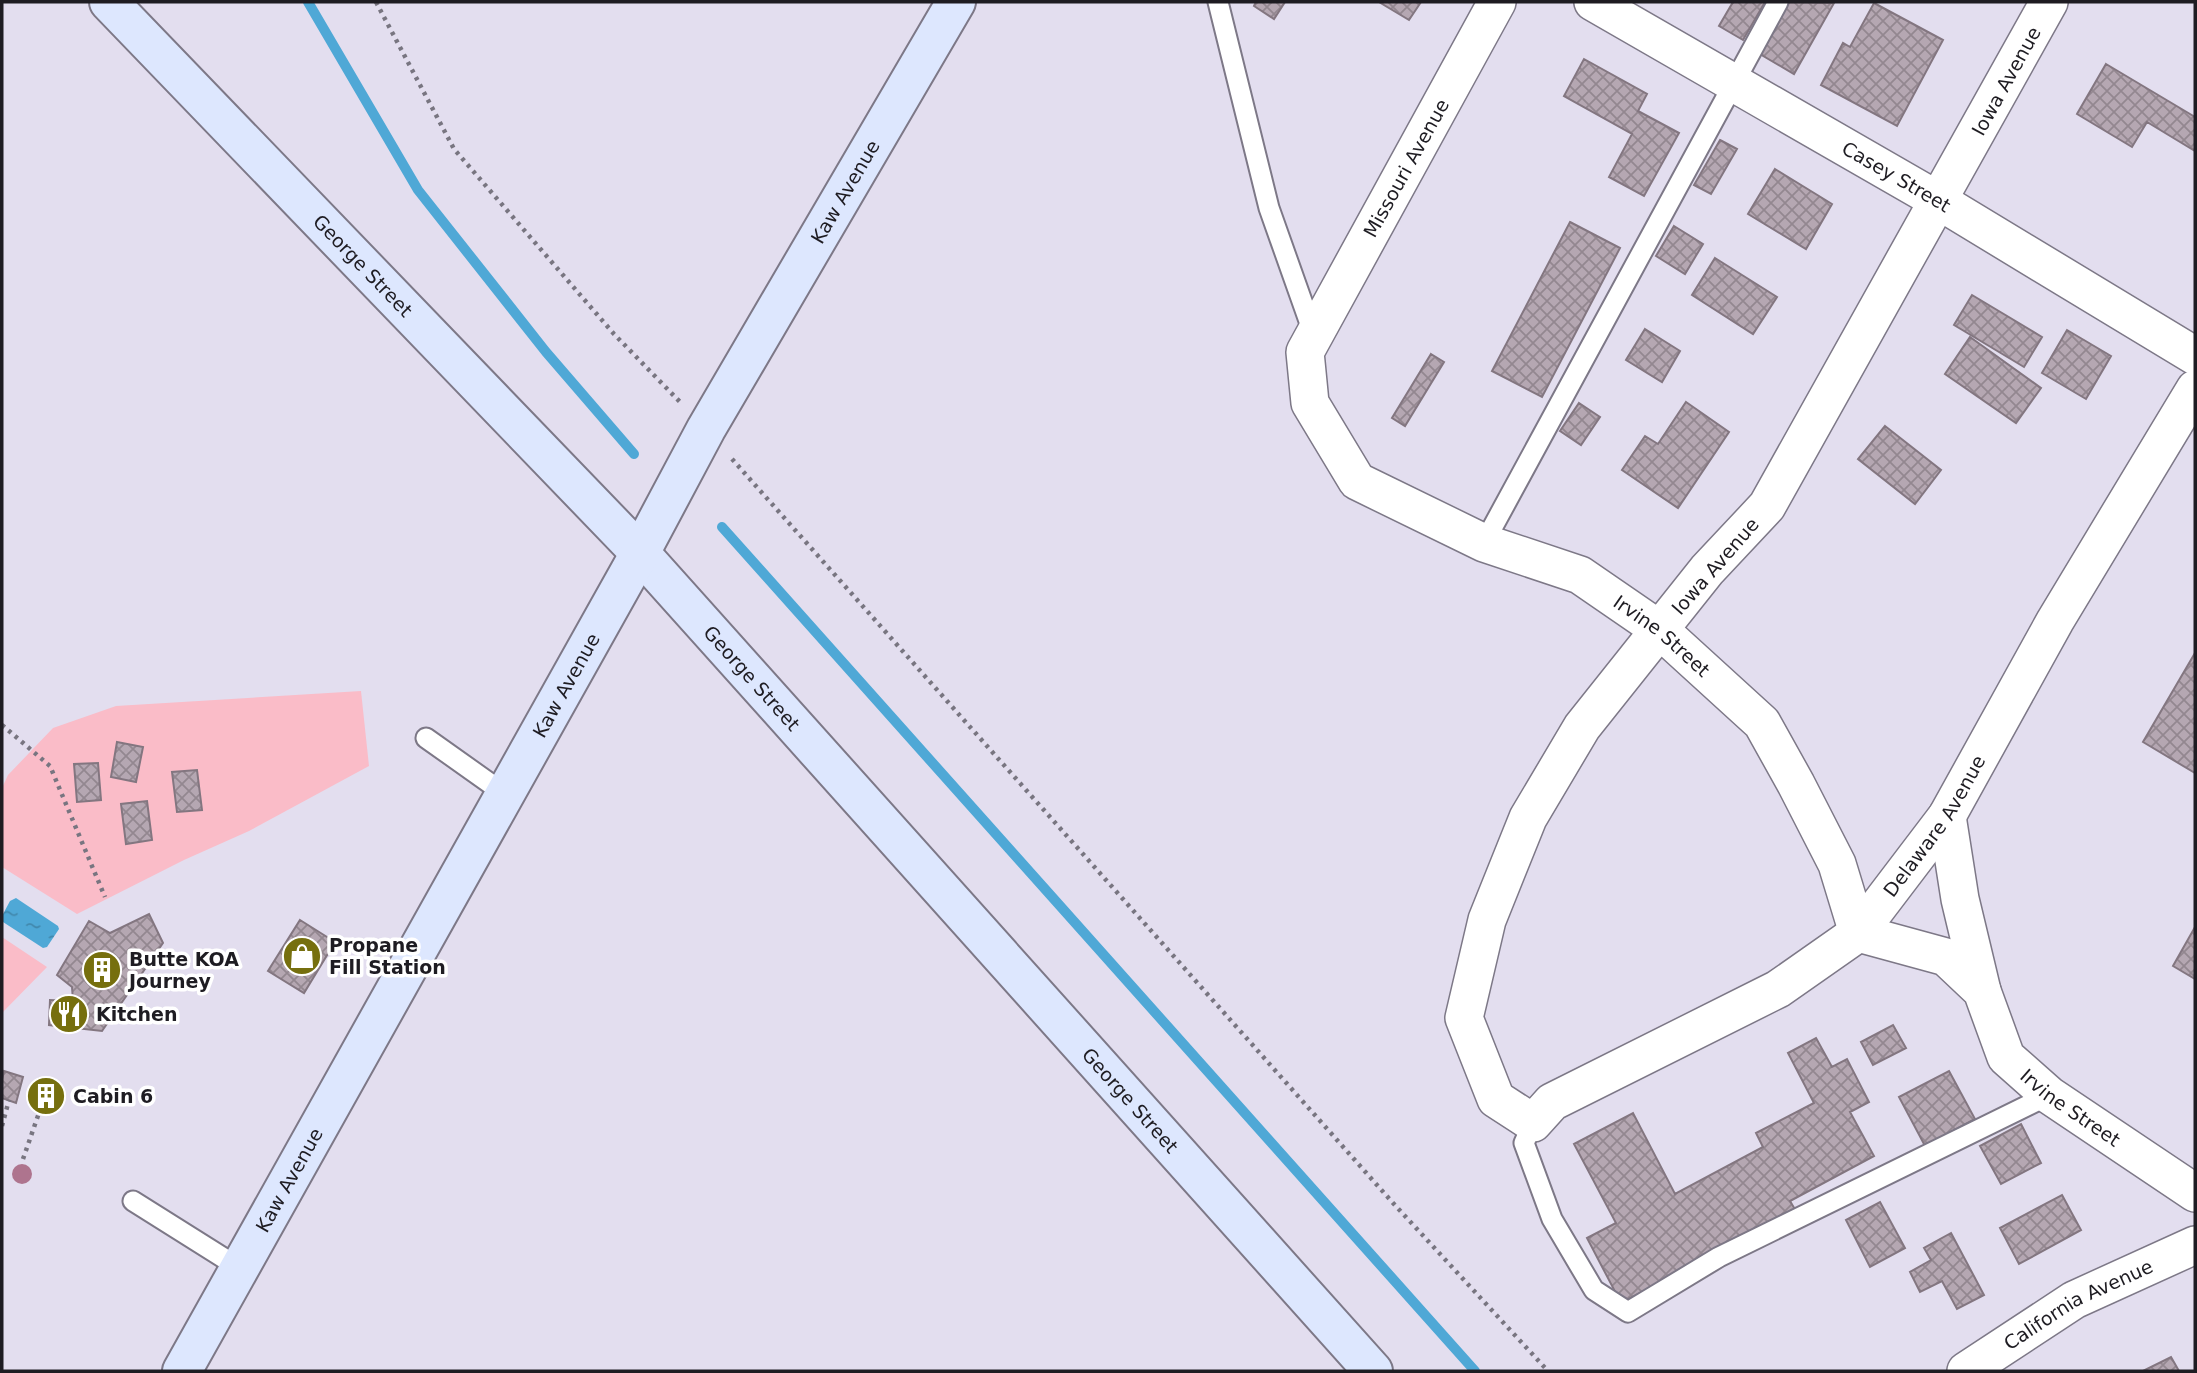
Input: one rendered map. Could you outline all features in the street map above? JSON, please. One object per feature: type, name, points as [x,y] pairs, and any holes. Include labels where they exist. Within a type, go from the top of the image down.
[{"type":"street","name":"George Street","points":[[109,2],[640,553],[1374,1371]]},
{"type":"street","name":"Kaw Avenue","points":[[182,1371],[640,553],[706,429],[956,2]]},
{"type":"street","name":"Missouri Avenue","points":[[1314,335],[1497,2]]},
{"type":"street","name":"Casey Street","points":[[1593,2],[1939,201],[2195,356]]},
{"type":"street","name":"Iowa Avenue","points":[[1533,1124],[1496,1099],[1464,1018],[1487,920],[1528,818],[1582,727],[1707,570],[1767,506],[2049,2]]},
{"type":"street","name":"Irvine Street","points":[[1314,335],[1305,352],[1310,403],[1357,481],[1484,543],[1580,575],[1660,630],[1762,723],[1837,864],[1858,933],[1946,957],[1982,991]]},
{"type":"street","name":"Delaware Avenue","points":[[1533,1124],[1552,1102],[1778,989],[1858,933],[1947,816],[2055,621],[2195,389]]},
{"type":"street","name":"Irvine Street","points":[[1947,816],[1960,899],[1982,991],[2006,1057],[2049,1095],[2195,1193]]},
{"type":"street","name":"California Avenue","points":[[1966,1371],[2074,1300],[2195,1245]]},
{"type":"lane","points":[[1218,2],[1269,208],[1314,335]]},
{"type":"lane","points":[[1484,543],[1778,2]]},
{"type":"lane","points":[[426,738],[505,794]]},
{"type":"lane","points":[[1533,1124],[1524,1143],[1552,1219],[1594,1290],[1628,1312],[1719,1257],[2049,1095]]},
{"type":"lane","points":[[134,1201],[238,1267]]},
{"type":"path","points":[[376,2],[454,149],[614,334],[706,429],[1375,1183],[1548,1371]]},
{"type":"path","points":[[2,725],[50,766],[105,897]]},
{"type":"path","points":[[2,1126],[9,1100]]},
{"type":"path","points":[[23,1159],[40,1110]]},
{"type":"shaded area","points":[[361,691],[369,766],[249,831],[184,860],[77,914],[2,867],[2,788],[8,775],[53,728],[116,706]]},
{"type":"shaded area","points":[[2,937],[47,967],[2,1013]]},
{"type":"water","points":[[16,898],[58,926],[59,929],[47,947],[43,948],[3,922],[2,916],[10,901]]},
{"type":"building","points":[[1256,2],[1285,2],[1274,19],[1254,6]]},
{"type":"building","points":[[1379,2],[1421,2],[1409,20]]},
{"type":"building","points":[[1733,2],[1765,2],[1743,40],[1719,26]]},
{"type":"building","points":[[1787,2],[1834,3],[1794,74],[1758,53]]},
{"type":"building","points":[[1874,3],[1943,40],[1897,126],[1821,85],[1843,43],[1850,47]]},
{"type":"building","points":[[1584,59],[1647,94],[1638,111],[1679,133],[1644,196],[1609,177],[1632,134],[1564,96]]},
{"type":"building","points":[[2106,64],[2195,117],[2195,151],[2147,122],[2132,147],[2077,114]]},
{"type":"building","points":[[1720,140],[1737,149],[1711,194],[1694,185]]},
{"type":"building","points":[[1775,169],[1832,204],[1806,249],[1748,214]]},
{"type":"building","points":[[1570,222],[1620,248],[1542,397],[1492,371]]},
{"type":"building","points":[[1674,226],[1703,244],[1685,274],[1656,256]]},
{"type":"building","points":[[1715,258],[1777,297],[1753,334],[1692,295]]},
{"type":"building","points":[[1972,295],[2042,337],[2024,367],[1954,325]]},
{"type":"building","points":[[1645,329],[1680,351],[1662,382],[1626,360]]},
{"type":"building","points":[[2067,330],[2111,356],[2086,399],[2042,373]]},
{"type":"building","points":[[1970,337],[2041,388],[2016,423],[1945,374]]},
{"type":"building","points":[[1431,354],[1444,362],[1405,426],[1392,418]]},
{"type":"building","points":[[1686,402],[1729,432],[1678,508],[1622,470],[1645,436],[1658,444]]},
{"type":"building","points":[[1579,403],[1600,417],[1581,445],[1560,431]]},
{"type":"building","points":[[1885,426],[1941,470],[1915,504],[1858,459]]},
{"type":"building","points":[[2195,653],[2195,773],[2143,742]]},
{"type":"building","points":[[117,742],[143,747],[136,782],[111,777]]},
{"type":"building","points":[[98,763],[101,800],[77,802],[74,764]]},
{"type":"building","points":[[197,770],[202,810],[177,812],[172,772]]},
{"type":"building","points":[[147,801],[152,840],[126,844],[121,804]]},
{"type":"building","name":"Butte KOA Journey","points":[[149,914],[163,943],[102,1031],[49,1025],[50,1000],[73,1001],[72,987],[57,975],[89,921],[110,933]]},
{"type":"building","name":"Propane Fill Station","points":[[300,920],[335,942],[304,993],[268,971]]},
{"type":"building","points":[[2195,927],[2195,979],[2173,966]]},
{"type":"building","points":[[1893,1025],[1906,1048],[1873,1065],[1861,1042]]},
{"type":"building","points":[[1816,1038],[1832,1067],[1847,1059],[1869,1102],[1850,1112],[1874,1156],[1790,1201],[1796,1211],[1621,1303],[1587,1238],[1616,1223],[1574,1144],[1633,1113],[1675,1194],[1763,1147],[1756,1133],[1814,1103],[1788,1053]]},
{"type":"building","points":[[4,1071],[23,1077],[16,1103],[2,1098]]},
{"type":"building","points":[[1949,1071],[1975,1119],[1925,1146],[1899,1097]]},
{"type":"building","name":"Cabin 6","points":[[39,1079],[60,1085],[53,1113],[32,1107]]},
{"type":"building","points":[[2021,1124],[2041,1163],[2001,1184],[1980,1146]]},
{"type":"building","points":[[2062,1195],[2081,1230],[2019,1264],[2000,1228]]},
{"type":"building","points":[[1880,1202],[1905,1248],[1870,1267],[1846,1220]]},
{"type":"building","points":[[1951,1233],[1984,1295],[1957,1309],[1942,1281],[1920,1292],[1910,1272],[1931,1260],[1924,1248]]},
{"type":"building","points":[[2171,1357],[2179,1371],[2143,1371]]},
{"type":"waterway","points":[[308,2],[418,190],[546,352],[634,454]]},
{"type":"waterway","points":[[722,527],[1475,1371]]},
{"type":"place","name":"Propane Fill Station","points":[[302,956]]},
{"type":"place","name":"Butte KOA Journey","points":[[102,970]]},
{"type":"place","name":"Kitchen","points":[[69,1014]]},
{"type":"place","name":"Cabin 6","points":[[46,1096]]}]
